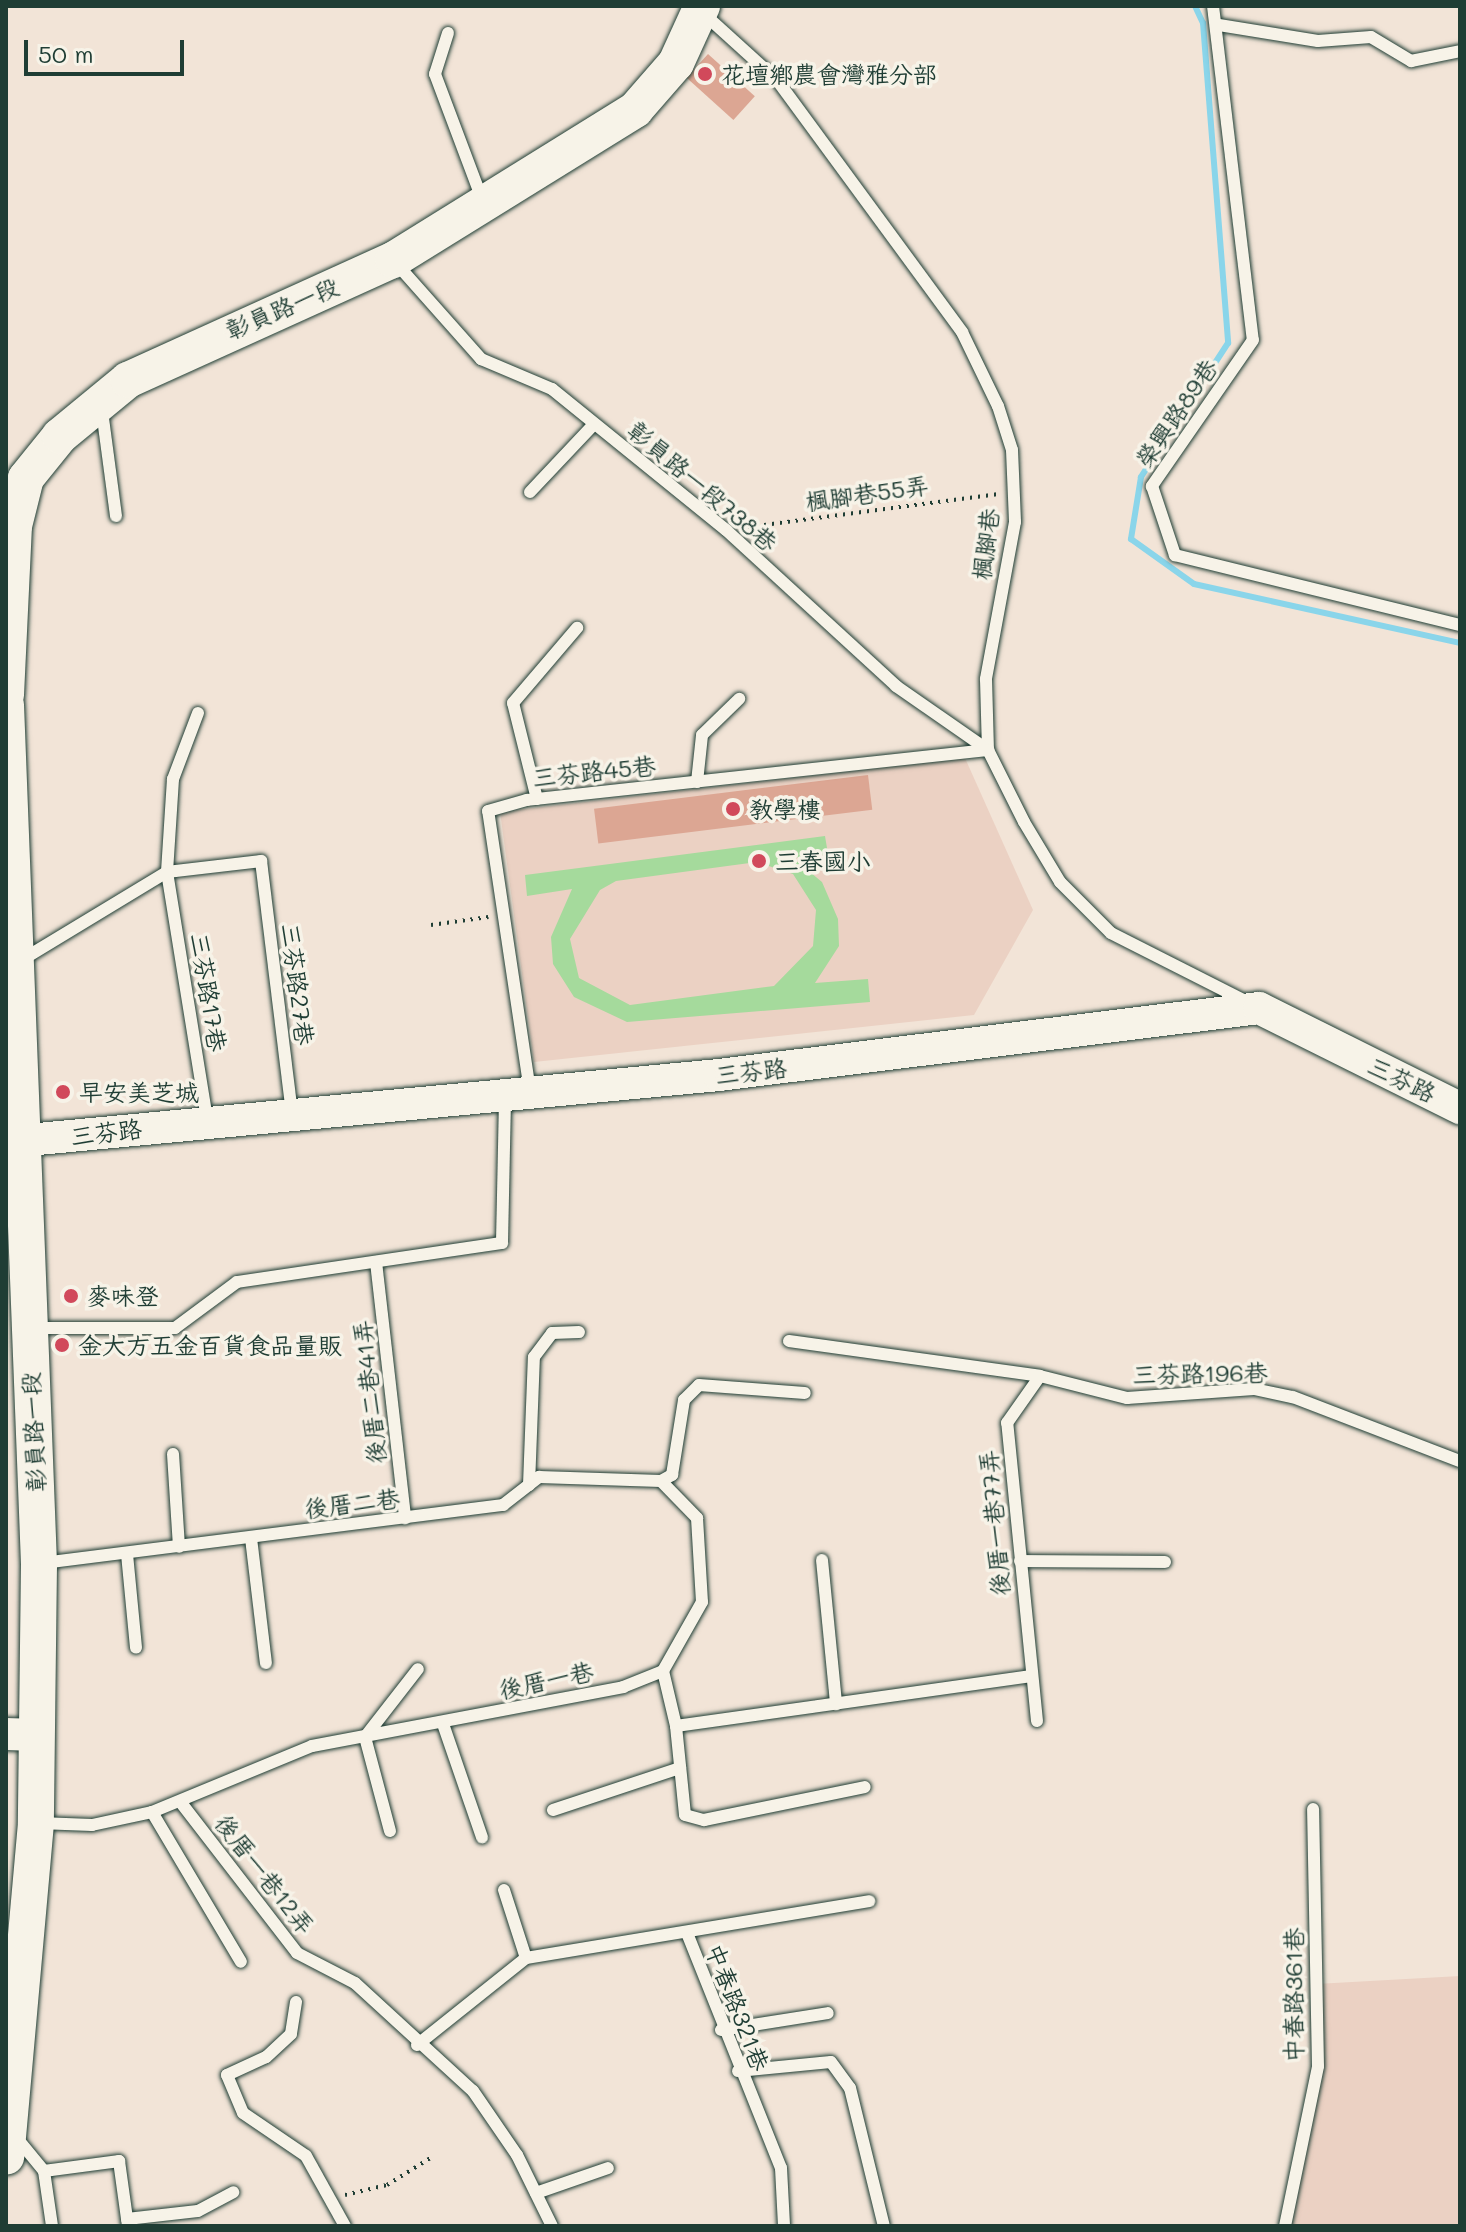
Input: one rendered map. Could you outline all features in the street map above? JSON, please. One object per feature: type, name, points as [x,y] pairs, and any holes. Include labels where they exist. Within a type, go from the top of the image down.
[{"type":"main road","name":"彰員路一段","points":[[6,695],[10,528],[26,478],[100,399],[193,345],[393,260],[635,110],[676,63],[701,8]]},
{"type":"main road","name":"彰員路一段","points":[[6,705],[15,964],[12,1136],[27,1328],[39,1564],[22,1735],[36,1823],[9,2144]]},
{"type":"street","name":"三芬路","points":[[12,1136],[517,1092],[1167,1025],[1259,1008],[1460,1108]]},
{"type":"lane","name":"榮興路89巷","points":[[1213,6],[1219,25],[1253,340],[1152,486],[1175,555],[1460,625]]},
{"type":"lane","name":"楓腳巷","points":[[701,8],[777,80],[962,332],[1012,450],[1015,522],[986,679],[988,750],[1060,882],[1111,933],[1259,1008]]},
{"type":"lane","points":[[1219,25],[1318,41],[1371,37],[1411,61],[1460,51]]},
{"type":"lane","points":[[448,33],[435,74],[483,202]]},
{"type":"lane","name":"彰員路一段738巷","points":[[393,260],[481,359],[552,389],[726,530],[896,686],[988,750]]},
{"type":"lane","points":[[100,399],[116,516]]},
{"type":"lane","points":[[530,492],[594,424]]},
{"type":"lane","points":[[537,799],[513,703],[577,628]]},
{"type":"lane","points":[[697,782],[702,735],[739,699]]},
{"type":"lane","name":"三芬路17巷","points":[[198,713],[173,779],[167,872],[207,1119]]},
{"type":"lane","name":"三芬路45巷","points":[[376,1262],[502,1243],[517,1092],[502,915],[488,811],[537,799],[988,750]]},
{"type":"lane","name":"三芬路27巷","points":[[167,872],[261,861],[292,1112]]},
{"type":"lane","points":[[15,964],[167,872]]},
{"type":"lane","points":[[27,1328],[175,1328],[237,1282],[376,1262]]},
{"type":"lane","name":"後厝二巷41弄","points":[[376,1262],[405,1518]]},
{"type":"lane","points":[[529,1485],[534,1357],[552,1333],[579,1332]]},
{"type":"lane","name":"三芬路196巷","points":[[789,1341],[1040,1376],[1127,1398],[1254,1389],[1293,1397],[1460,1461]]},
{"type":"lane","name":"後厝一巷77弄","points":[[1037,1721],[1007,1423],[1040,1376]]},
{"type":"lane","points":[[805,1393],[699,1385],[684,1400],[672,1475],[661,1481],[697,1518],[702,1602],[663,1671],[676,1726],[685,1815],[704,1820],[865,1787]]},
{"type":"lane","points":[[173,1454],[179,1547]]},
{"type":"lane","name":"後厝二巷","points":[[39,1564],[503,1505],[539,1477],[661,1481]]},
{"type":"lane","points":[[251,1538],[266,1663]]},
{"type":"lane","points":[[127,1554],[136,1648]]},
{"type":"lane","points":[[822,1560],[836,1704]]},
{"type":"lane","points":[[1020,1561],[1165,1562]]},
{"type":"lane","points":[[390,1831],[365,1737],[418,1669]]},
{"type":"lane","name":"後厝一巷","points":[[36,1823],[92,1825],[152,1812],[182,1804],[248,1769],[365,1737],[623,1687],[663,1671]]},
{"type":"lane","points":[[676,1726],[1031,1676]]},
{"type":"lane","points":[[443,1724],[482,1837]]},
{"type":"lane","points":[[553,1810],[680,1768]]},
{"type":"lane","name":"後厝一巷12弄","points":[[182,1804],[297,1953],[355,1983],[417,2045],[473,2091],[536,2193],[552,2226]]},
{"type":"lane","name":"中春路361巷","points":[[1285,2226],[1318,2066],[1313,1809]]},
{"type":"lane","points":[[152,1812],[241,1962]]},
{"type":"lane","points":[[504,1890],[526,1958]]},
{"type":"lane","name":"中春路321巷","points":[[784,2226],[781,2168],[721,2030],[687,1933],[869,1901]]},
{"type":"lane","points":[[417,2045],[526,1958],[687,1933]]},
{"type":"lane","points":[[296,2002],[291,2034],[266,2057],[227,2075],[243,2113],[306,2156],[345,2226]]},
{"type":"lane","points":[[721,2030],[828,2013]]},
{"type":"lane","points":[[738,2071],[831,2062],[850,2088],[884,2226]]},
{"type":"lane","points":[[9,2144],[44,2171],[52,2226]]},
{"type":"lane","points":[[44,2171],[119,2161],[127,2222],[198,2211],[233,2192]]},
{"type":"lane","points":[[536,2193],[608,2168]]},
{"type":"path","name":"楓腳巷55弄","points":[[726,530],[1013,492]]},
{"type":"path","points":[[431,925],[502,915]]},
{"type":"path","points":[[331,2198],[387,2185],[432,2157]]},
{"type":"shaded area","name":"三春國小","points":[[965,758],[1033,910],[974,1015],[534,1062],[500,812]]},
{"type":"shaded area","points":[[1460,1976],[1460,2226],[1285,2226],[1318,2066],[1316,1984]]},
{"type":"green space","points":[[825,836],[828,854],[793,858],[822,882],[838,919],[839,946],[815,983],[868,979],[870,1002],[627,1022],[574,997],[553,964],[551,937],[572,889],[527,896],[525,875]],"holes":[[[757,862],[793,874],[816,910],[813,946],[774,986],[630,1005],[579,978],[570,939],[600,890],[616,881]]]},
{"type":"building","points":[[708,54],[755,96],[733,120],[687,78]]},
{"type":"building","name":"教學樓","points":[[868,775],[872,810],[598,843],[594,809]]},
{"type":"waterway","points":[[1195,6],[1203,23],[1228,343],[1141,477],[1131,539],[1194,584],[1460,643]]},
{"type":"place","name":"花壇鄉農會灣雅分部","points":[[705,74]]},
{"type":"place","name":"教學樓","points":[[733,809]]},
{"type":"place","name":"三春國小","points":[[759,861]]},
{"type":"place","name":"早安美芝城","points":[[63,1092]]},
{"type":"place","name":"麥味登","points":[[71,1296]]},
{"type":"place","name":"金大方五金百貨食品量販","points":[[62,1345]]}]
